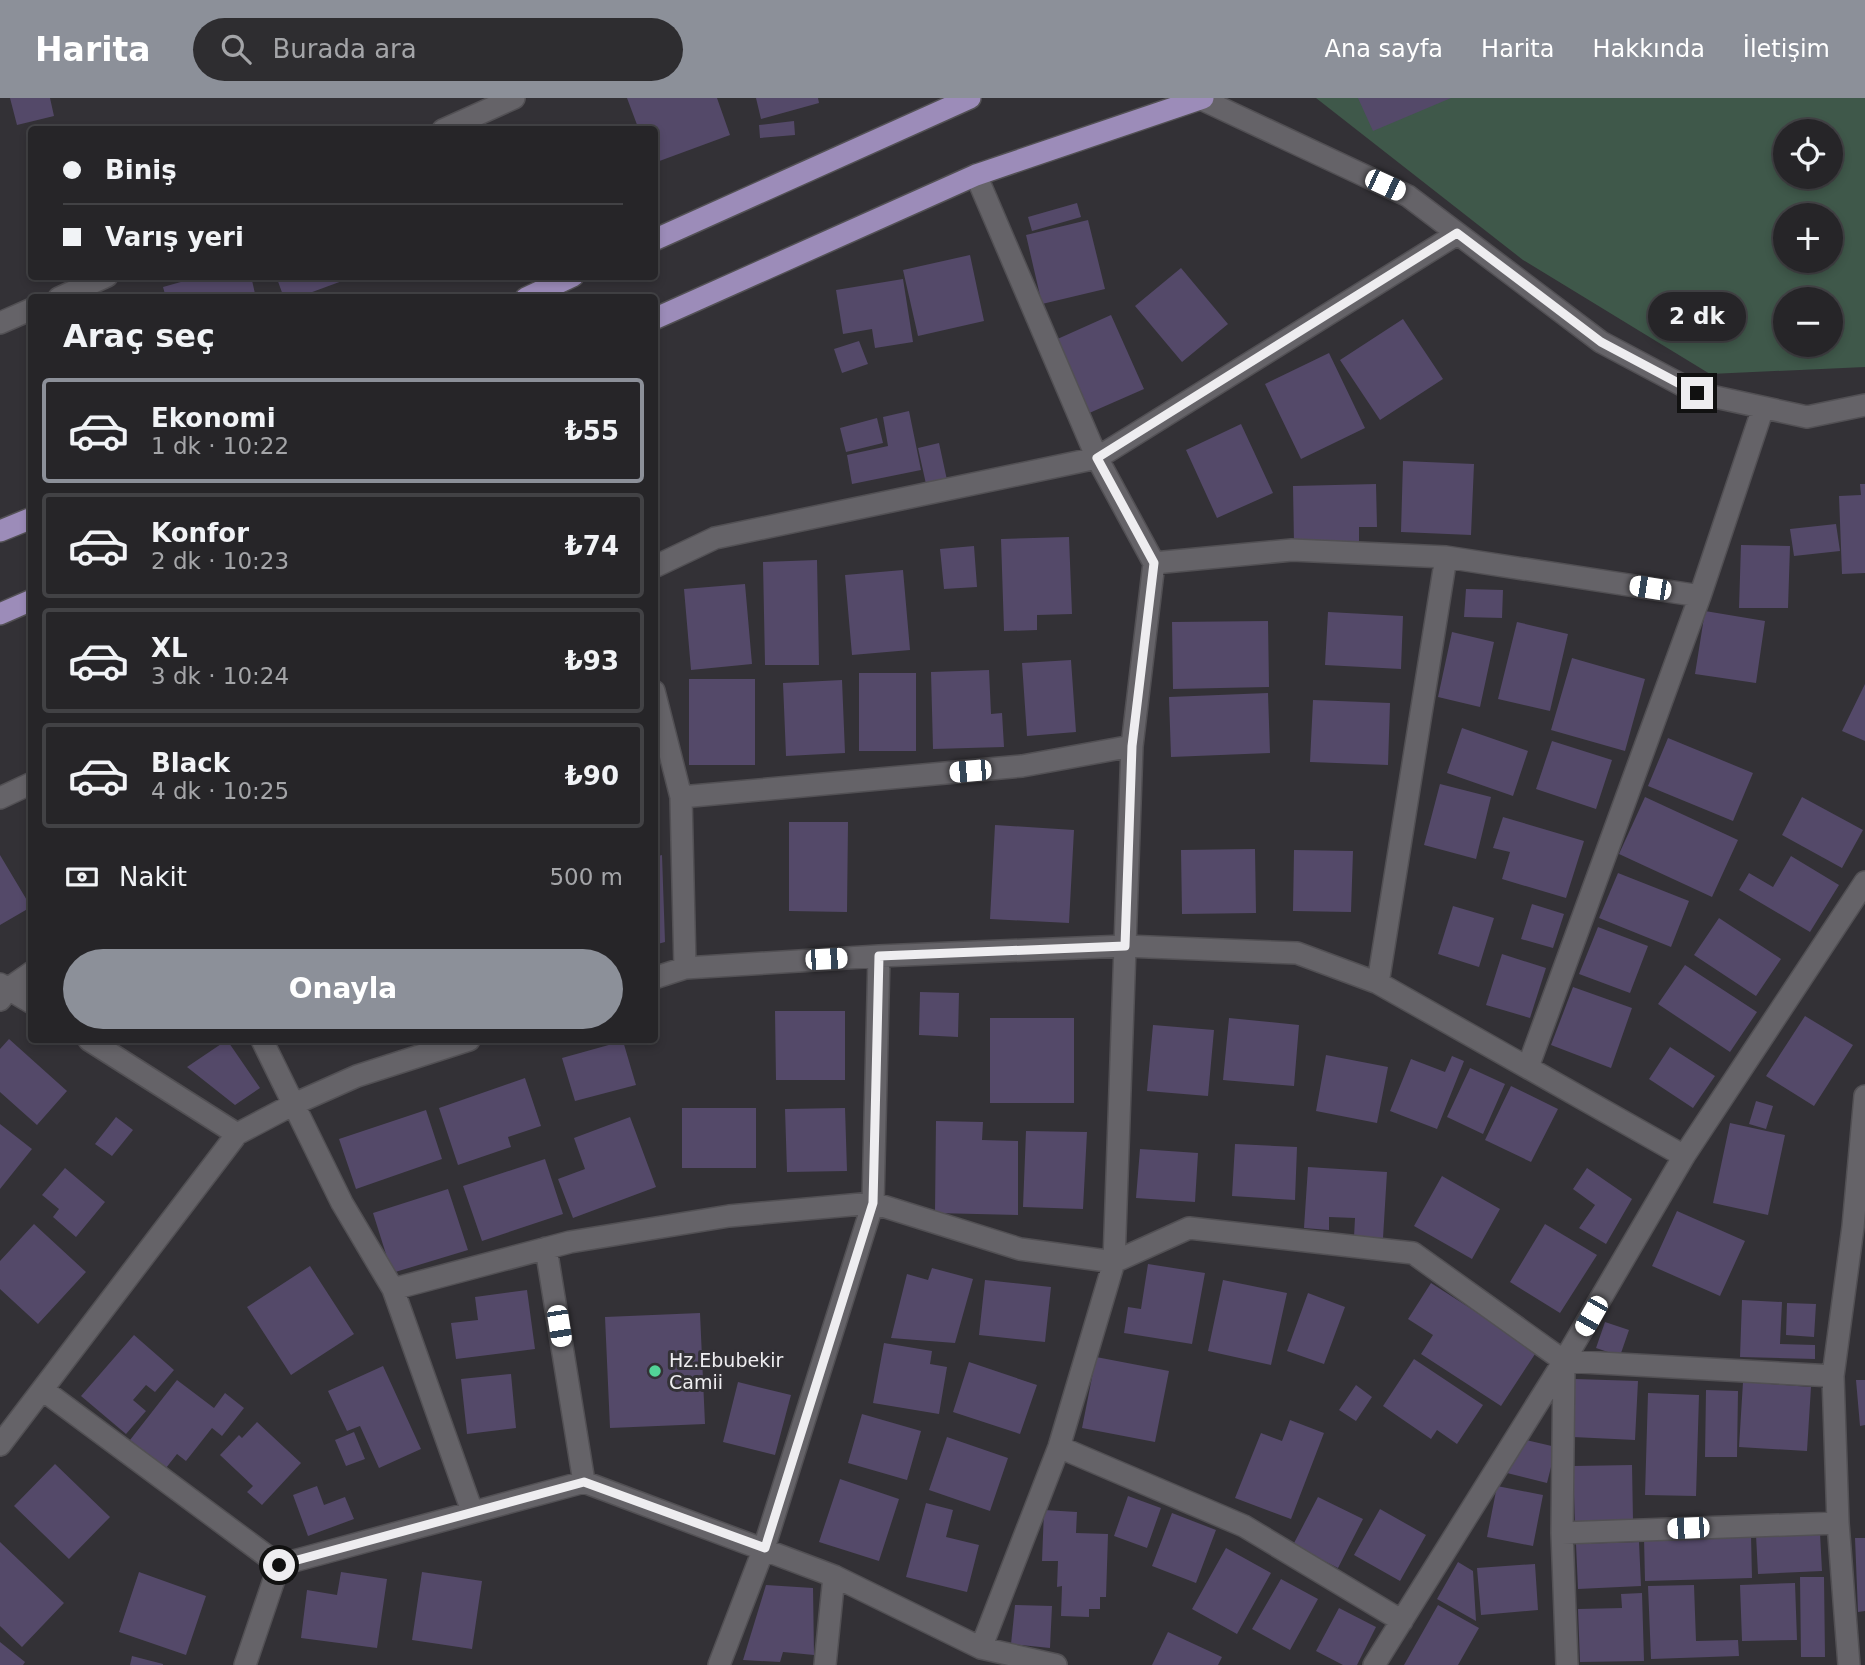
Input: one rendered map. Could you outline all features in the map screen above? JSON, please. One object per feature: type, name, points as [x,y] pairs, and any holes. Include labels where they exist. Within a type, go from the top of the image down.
[{"type":"main road","points":[[658,238],[970,98]]},
{"type":"main road","points":[[658,318],[976,175],[1203,99]]},
{"type":"main road","points":[[535,294],[564,280]]},
{"type":"main road","points":[[0,531],[28,520]]},
{"type":"main road","points":[[0,614],[28,602]]},
{"type":"street","points":[[452,126],[514,98]]},
{"type":"street","points":[[1203,99],[1408,196],[1601,342],[1697,393],[1807,417],[1865,405]]},
{"type":"street","points":[[976,175],[1097,458],[1154,563],[1132,746],[1114,1262],[1059,1447],[981,1648]]},
{"type":"street","points":[[658,565],[715,538],[1097,458],[1457,233]]},
{"type":"street","points":[[68,294],[98,280]]},
{"type":"street","points":[[0,323],[28,311]]},
{"type":"street","points":[[1528,1067],[1700,596],[1763,408]]},
{"type":"street","points":[[1154,563],[1292,550],[1446,557],[1700,596]]},
{"type":"street","points":[[1378,983],[1446,557]]},
{"type":"street","points":[[658,711],[681,797],[685,968]]},
{"type":"street","points":[[681,797],[1022,766],[1132,746]]},
{"type":"street","points":[[0,798],[28,785]]},
{"type":"street","points":[[1374,1665],[1564,1361],[1684,1156],[1865,882]]},
{"type":"street","points":[[658,977],[685,968],[879,956],[1125,946],[1297,953],[1378,983],[1684,1156]]},
{"type":"street","points":[[719,1665],[765,1548],[873,1203],[879,956]]},
{"type":"street","points":[[3,991],[28,975]]},
{"type":"street","points":[[3,991],[28,1001]]},
{"type":"street","points":[[94,1043],[237,1134]]},
{"type":"street","points":[[264,1043],[342,1203],[393,1289],[472,1511]]},
{"type":"street","points":[[0,1445],[237,1134],[294,1104],[357,1076],[460,1043]]},
{"type":"street","points":[[1865,1097],[1853,1227],[1833,1376],[1838,1523],[1851,1665],[1865,1661]]},
{"type":"street","points":[[393,1289],[570,1242],[729,1216],[873,1203],[1020,1249],[1114,1262],[1189,1228],[1413,1253],[1564,1361],[1833,1376]]},
{"type":"street","points":[[546,1248],[584,1482]]},
{"type":"street","points":[[1564,1361],[1562,1533],[1567,1665]]},
{"type":"street","points":[[43,1390],[279,1565]]},
{"type":"street","points":[[1059,1447],[1244,1526],[1402,1622]]},
{"type":"street","points":[[279,1565],[584,1482],[834,1576],[981,1648],[1056,1665]]},
{"type":"street","points":[[1562,1533],[1838,1523]]},
{"type":"street","points":[[245,1665],[279,1565]]},
{"type":"street","points":[[825,1665],[834,1576]]},
{"type":"green space","points":[[1316,98],[1865,98],[1865,367],[1710,374],[1523,260]]},
{"type":"building","points":[[10,98],[50,98],[54,116],[17,125]]},
{"type":"building","points":[[627,98],[717,98],[730,135],[658,162],[658,126],[638,126]]},
{"type":"building","points":[[756,98],[818,98],[819,103],[761,119]]},
{"type":"building","points":[[1358,98],[1451,98],[1373,131]]},
{"type":"building","points":[[794,121],[795,135],[760,138],[759,125]]},
{"type":"building","points":[[1077,203],[1081,217],[1032,231],[1028,217]]},
{"type":"building","points":[[1088,220],[1105,289],[1042,304],[1026,235]]},
{"type":"building","points":[[970,255],[984,321],[918,336],[903,270]]},
{"type":"building","points":[[1181,268],[1228,324],[1182,362],[1135,306]]},
{"type":"building","points":[[903,279],[913,342],[875,348],[872,329],[843,334],[836,290]]},
{"type":"building","points":[[188,280],[252,280],[255,294],[165,294],[163,287]]},
{"type":"building","points":[[277,280],[345,280],[307,294],[283,294]]},
{"type":"building","points":[[1111,315],[1144,389],[1087,414],[1053,341]]},
{"type":"building","points":[[1403,319],[1443,379],[1380,420],[1340,360]]},
{"type":"building","points":[[859,341],[868,364],[842,373],[834,349]]},
{"type":"building","points":[[1329,353],[1365,428],[1301,459],[1265,384]]},
{"type":"building","points":[[909,411],[921,470],[852,484],[847,455],[888,446],[883,417]]},
{"type":"building","points":[[877,418],[883,443],[846,452],[840,428]]},
{"type":"building","points":[[1241,424],[1273,493],[1217,518],[1186,450]]},
{"type":"building","points":[[939,443],[947,480],[926,484],[918,448]]},
{"type":"building","points":[[1403,461],[1474,464],[1471,535],[1401,532]]},
{"type":"building","points":[[1376,484],[1377,527],[1359,527],[1359,542],[1294,544],[1293,486]]},
{"type":"building","points":[[1860,484],[1865,484],[1865,573],[1842,574],[1839,496],[1861,495]]},
{"type":"building","points":[[1836,524],[1840,551],[1794,556],[1790,529]]},
{"type":"building","points":[[1069,537],[1072,614],[1037,615],[1037,630],[1004,631],[1001,539]]},
{"type":"building","points":[[1741,545],[1790,546],[1788,608],[1739,608]]},
{"type":"building","points":[[974,546],[977,587],[944,589],[940,549]]},
{"type":"building","points":[[817,560],[819,665],[765,665],[763,562]]},
{"type":"building","points":[[903,570],[910,650],[852,655],[845,575]]},
{"type":"building","points":[[745,584],[752,664],[691,670],[684,589]]},
{"type":"building","points":[[1466,589],[1503,590],[1502,618],[1464,617]]},
{"type":"building","points":[[1705,611],[1765,621],[1756,683],[1695,674]]},
{"type":"building","points":[[1328,612],[1403,616],[1401,669],[1325,665]]},
{"type":"building","points":[[1268,621],[1269,687],[1173,689],[1172,622]]},
{"type":"building","points":[[1517,622],[1568,634],[1550,711],[1498,699]]},
{"type":"building","points":[[1452,632],[1494,642],[1480,707],[1438,697]]},
{"type":"building","points":[[1572,658],[1645,679],[1625,751],[1551,730]]},
{"type":"building","points":[[1071,660],[1076,732],[1027,736],[1022,663]]},
{"type":"building","points":[[989,670],[991,714],[1002,713],[1004,747],[933,749],[931,672]]},
{"type":"building","points":[[859,673],[916,673],[916,751],[859,751]]},
{"type":"building","points":[[689,679],[755,679],[755,765],[689,765]]},
{"type":"building","points":[[842,680],[845,753],[786,756],[783,683]]},
{"type":"building","points":[[1865,684],[1865,741],[1842,731]]},
{"type":"building","points":[[1268,693],[1270,753],[1171,757],[1169,697]]},
{"type":"building","points":[[1313,700],[1390,703],[1388,765],[1310,762]]},
{"type":"building","points":[[1462,728],[1528,751],[1513,796],[1447,773]]},
{"type":"building","points":[[1668,738],[1753,773],[1733,821],[1648,786]]},
{"type":"building","points":[[1552,741],[1612,760],[1596,809],[1536,789]]},
{"type":"building","points":[[1440,784],[1491,797],[1476,859],[1424,845]]},
{"type":"building","points":[[1645,797],[1738,840],[1712,897],[1619,854]]},
{"type":"building","points":[[1802,797],[1863,830],[1842,868],[1782,835]]},
{"type":"building","points":[[1503,817],[1584,841],[1566,898],[1502,879],[1510,852],[1493,848]]},
{"type":"building","points":[[789,822],[848,822],[847,912],[789,911]]},
{"type":"building","points":[[995,825],[1074,830],[1069,923],[990,919]]},
{"type":"building","points":[[1255,849],[1256,913],[1182,914],[1181,850]]},
{"type":"building","points":[[1294,850],[1353,851],[1351,912],[1293,911]]},
{"type":"building","points":[[0,855],[28,902],[28,909],[0,925]]},
{"type":"building","points":[[662,855],[665,942],[658,944],[658,856]]},
{"type":"building","points":[[1791,856],[1839,885],[1810,932],[1739,890],[1749,873],[1773,887]]},
{"type":"building","points":[[1618,873],[1689,901],[1671,947],[1599,918]]},
{"type":"building","points":[[1532,904],[1564,914],[1553,948],[1521,939]]},
{"type":"building","points":[[1453,906],[1494,918],[1479,967],[1438,954]]},
{"type":"building","points":[[1719,918],[1781,959],[1756,996],[1694,955]]},
{"type":"building","points":[[1598,927],[1648,946],[1630,993],[1579,974]]},
{"type":"building","points":[[1502,954],[1546,968],[1530,1018],[1486,1005]]},
{"type":"building","points":[[1685,965],[1757,1012],[1730,1052],[1658,1004]]},
{"type":"building","points":[[1573,987],[1632,1008],[1611,1068],[1551,1045]]},
{"type":"building","points":[[920,992],[959,993],[958,1037],[919,1035]]},
{"type":"building","points":[[775,1011],[845,1011],[845,1080],[776,1080]]},
{"type":"building","points":[[1805,1016],[1853,1045],[1814,1106],[1766,1076]]},
{"type":"building","points":[[990,1018],[1074,1018],[1074,1103],[990,1103]]},
{"type":"building","points":[[1229,1018],[1299,1025],[1294,1086],[1223,1080]]},
{"type":"building","points":[[1153,1025],[1214,1030],[1208,1096],[1147,1091]]},
{"type":"building","points":[[9,1039],[67,1091],[37,1125],[0,1092],[0,1049]]},
{"type":"building","points":[[223,1043],[229,1043],[260,1088],[235,1105],[187,1067]]},
{"type":"building","points":[[624,1043],[636,1085],[575,1101],[562,1058]]},
{"type":"building","points":[[1670,1047],[1715,1076],[1693,1108],[1649,1079]]},
{"type":"building","points":[[1326,1055],[1388,1067],[1377,1123],[1316,1111]]},
{"type":"building","points":[[1452,1056],[1464,1061],[1437,1129],[1390,1111],[1411,1059],[1445,1072]]},
{"type":"building","points":[[1470,1068],[1505,1084],[1483,1134],[1447,1117]]},
{"type":"building","points":[[525,1078],[541,1126],[508,1137],[511,1147],[458,1165],[439,1108]]},
{"type":"building","points":[[1511,1086],[1558,1109],[1531,1162],[1485,1140]]},
{"type":"building","points":[[1756,1101],[1773,1106],[1766,1129],[1749,1124]]},
{"type":"building","points":[[682,1108],[756,1108],[756,1168],[682,1168]]},
{"type":"building","points":[[845,1108],[847,1171],[787,1172],[785,1109]]},
{"type":"building","points":[[426,1110],[442,1159],[356,1189],[339,1139]]},
{"type":"building","points":[[116,1117],[133,1130],[112,1156],[95,1144]]},
{"type":"building","points":[[630,1117],[656,1187],[573,1218],[558,1179],[585,1169],[574,1138]]},
{"type":"building","points":[[936,1121],[983,1122],[982,1140],[1018,1141],[1018,1215],[935,1213]]},
{"type":"building","points":[[1730,1123],[1785,1135],[1768,1215],[1713,1203]]},
{"type":"building","points":[[0,1124],[32,1149],[0,1189]]},
{"type":"building","points":[[1026,1131],[1087,1132],[1083,1209],[1023,1207]]},
{"type":"building","points":[[1235,1144],[1297,1147],[1295,1200],[1232,1196]]},
{"type":"building","points":[[1140,1149],[1198,1153],[1195,1202],[1136,1198]]},
{"type":"building","points":[[545,1159],[563,1214],[482,1241],[463,1186]]},
{"type":"building","points":[[1308,1167],[1387,1172],[1383,1238],[1354,1237],[1355,1218],[1329,1217],[1329,1230],[1304,1228]]},
{"type":"building","points":[[65,1168],[105,1202],[76,1237],[53,1217],[59,1209],[42,1195]]},
{"type":"building","points":[[1587,1168],[1632,1199],[1606,1244],[1579,1228],[1595,1205],[1573,1189]]},
{"type":"building","points":[[1442,1176],[1500,1209],[1472,1259],[1414,1226]]},
{"type":"building","points":[[448,1189],[468,1250],[392,1273],[373,1213]]},
{"type":"building","points":[[1677,1211],[1745,1241],[1720,1296],[1652,1266]]},
{"type":"building","points":[[34,1224],[86,1272],[38,1324],[0,1289],[0,1261]]},
{"type":"building","points":[[1545,1224],[1597,1255],[1560,1313],[1510,1282]]},
{"type":"building","points":[[1148,1264],[1205,1273],[1192,1344],[1124,1333],[1128,1307],[1141,1309]]},
{"type":"building","points":[[310,1266],[354,1334],[291,1375],[247,1307]]},
{"type":"building","points":[[932,1268],[973,1279],[955,1343],[891,1338],[907,1274],[928,1280]]},
{"type":"building","points":[[985,1280],[1051,1287],[1045,1342],[979,1335]]},
{"type":"building","points":[[1223,1280],[1287,1293],[1271,1365],[1208,1351]]},
{"type":"building","points":[[1431,1283],[1537,1351],[1501,1406],[1421,1354],[1433,1335],[1408,1319]]},
{"type":"building","points":[[527,1290],[535,1349],[456,1359],[451,1323],[478,1320],[475,1297]]},
{"type":"building","points":[[1308,1293],[1345,1307],[1324,1364],[1287,1351]]},
{"type":"building","points":[[1742,1300],[1782,1302],[1780,1344],[1815,1345],[1815,1359],[1740,1357]]},
{"type":"building","points":[[1787,1303],[1816,1304],[1814,1337],[1786,1335]]},
{"type":"building","name":"Hz.Ebubekir Camii","points":[[700,1313],[705,1424],[610,1428],[605,1317]]},
{"type":"building","points":[[1605,1322],[1629,1330],[1620,1356],[1596,1348]]},
{"type":"building","points":[[134,1335],[174,1370],[155,1392],[146,1385],[133,1400],[146,1411],[126,1434],[81,1396]]},
{"type":"building","points":[[884,1343],[932,1351],[930,1364],[947,1367],[939,1414],[873,1403]]},
{"type":"building","points":[[1096,1357],[1169,1371],[1155,1442],[1082,1428]]},
{"type":"building","points":[[1414,1359],[1483,1405],[1457,1444],[1437,1430],[1431,1439],[1383,1406]]},
{"type":"building","points":[[969,1362],[1037,1385],[1020,1434],[953,1412]]},
{"type":"building","points":[[383,1366],[421,1449],[379,1468],[360,1426],[347,1431],[328,1391]]},
{"type":"building","points":[[511,1374],[516,1428],[467,1434],[461,1379]]},
{"type":"building","points":[[1575,1379],[1638,1381],[1635,1440],[1573,1437]]},
{"type":"building","points":[[177,1380],[214,1408],[225,1393],[244,1408],[222,1436],[212,1428],[186,1461],[177,1454],[166,1468],[130,1440]]},
{"type":"building","points":[[1856,1380],[1865,1380],[1865,1425],[1860,1426]]},
{"type":"building","points":[[738,1382],[791,1395],[775,1455],[723,1442]]},
{"type":"building","points":[[1743,1382],[1811,1387],[1807,1451],[1739,1447]]},
{"type":"building","points":[[1356,1385],[1372,1397],[1356,1421],[1339,1410]]},
{"type":"building","points":[[1706,1390],[1738,1391],[1737,1457],[1705,1457]]},
{"type":"building","points":[[1648,1393],[1699,1395],[1696,1496],[1645,1495]]},
{"type":"building","points":[[862,1414],[921,1431],[907,1480],[848,1463]]},
{"type":"building","points":[[1290,1420],[1324,1433],[1291,1519],[1235,1498],[1261,1433],[1282,1441]]},
{"type":"building","points":[[257,1422],[301,1463],[262,1505],[247,1492],[253,1486],[220,1455],[239,1435],[242,1438]]},
{"type":"building","points":[[354,1432],[365,1459],[346,1466],[335,1440]]},
{"type":"building","points":[[947,1437],[1008,1458],[990,1511],[929,1490]]},
{"type":"building","points":[[1526,1440],[1556,1447],[1547,1483],[1507,1473]]},
{"type":"building","points":[[55,1464],[110,1517],[69,1559],[14,1506]]},
{"type":"building","points":[[1632,1465],[1633,1521],[1575,1523],[1573,1466]]},
{"type":"building","points":[[840,1479],[899,1499],[879,1561],[819,1542]]},
{"type":"building","points":[[317,1486],[324,1505],[345,1497],[354,1519],[308,1536],[293,1495]]},
{"type":"building","points":[[1497,1486],[1543,1495],[1533,1546],[1487,1537]]},
{"type":"building","points":[[1128,1496],[1161,1508],[1147,1548],[1114,1536]]},
{"type":"building","points":[[1318,1497],[1363,1519],[1338,1568],[1293,1545]]},
{"type":"building","points":[[926,1503],[953,1510],[946,1537],[979,1545],[967,1592],[906,1577]]},
{"type":"building","points":[[1380,1509],[1426,1535],[1400,1581],[1354,1555]]},
{"type":"building","points":[[1044,1510],[1077,1512],[1076,1533],[1108,1534],[1106,1597],[1100,1597],[1100,1609],[1089,1609],[1089,1617],[1061,1616],[1062,1586],[1057,1587],[1058,1561],[1042,1561]]},
{"type":"building","points":[[1172,1513],[1216,1530],[1196,1583],[1152,1566]]},
{"type":"building","points":[[1820,1533],[1822,1571],[1758,1574],[1756,1535]]},
{"type":"building","points":[[1751,1535],[1752,1578],[1645,1581],[1644,1538]]},
{"type":"building","points":[[1855,1538],[1865,1538],[1865,1611],[1858,1612]]},
{"type":"building","points":[[0,1542],[64,1603],[22,1647],[0,1626]]},
{"type":"building","points":[[1639,1542],[1641,1586],[1578,1589],[1576,1544]]},
{"type":"building","points":[[1226,1548],[1271,1573],[1237,1634],[1192,1609]]},
{"type":"building","points":[[1458,1562],[1473,1571],[1476,1621],[1437,1599]]},
{"type":"building","points":[[1535,1564],[1538,1610],[1481,1615],[1477,1568]]},
{"type":"building","points":[[139,1572],[206,1596],[186,1655],[119,1632]]},
{"type":"building","points":[[341,1572],[387,1579],[377,1648],[301,1638],[307,1590],[337,1595]]},
{"type":"building","points":[[422,1572],[482,1581],[472,1649],[412,1640]]},
{"type":"building","points":[[1800,1577],[1824,1577],[1825,1657],[1801,1657]]},
{"type":"building","points":[[1281,1579],[1318,1599],[1290,1650],[1252,1629]]},
{"type":"building","points":[[1795,1583],[1797,1640],[1742,1641],[1740,1585]]},
{"type":"building","points":[[766,1585],[813,1588],[814,1655],[783,1652],[780,1662],[743,1660]]},
{"type":"building","points":[[1694,1585],[1696,1641],[1738,1640],[1739,1656],[1651,1659],[1648,1586]]},
{"type":"building","points":[[1642,1593],[1644,1661],[1580,1662],[1578,1609],[1622,1608],[1621,1594]]},
{"type":"building","points":[[1015,1605],[1052,1606],[1050,1648],[1011,1644]]},
{"type":"building","points":[[1438,1605],[1479,1628],[1458,1665],[1404,1665]]},
{"type":"building","points":[[1339,1608],[1376,1627],[1357,1665],[1343,1665],[1316,1651]]},
{"type":"building","points":[[1168,1632],[1222,1657],[1218,1665],[1152,1665]]},
{"type":"building","points":[[0,1642],[25,1662],[23,1665],[0,1665]]},
{"type":"building","points":[[132,1656],[163,1664],[163,1665],[130,1665]]},
{"type":"place","name":"Hz.Ebubekir Camii","points":[[655,1371]]},
{"type":"route","points":[[279,1565],[584,1482],[765,1548],[873,1203],[879,956],[1125,946],[1132,746],[1154,563],[1097,458],[1457,233],[1601,342],[1697,393]]}]
